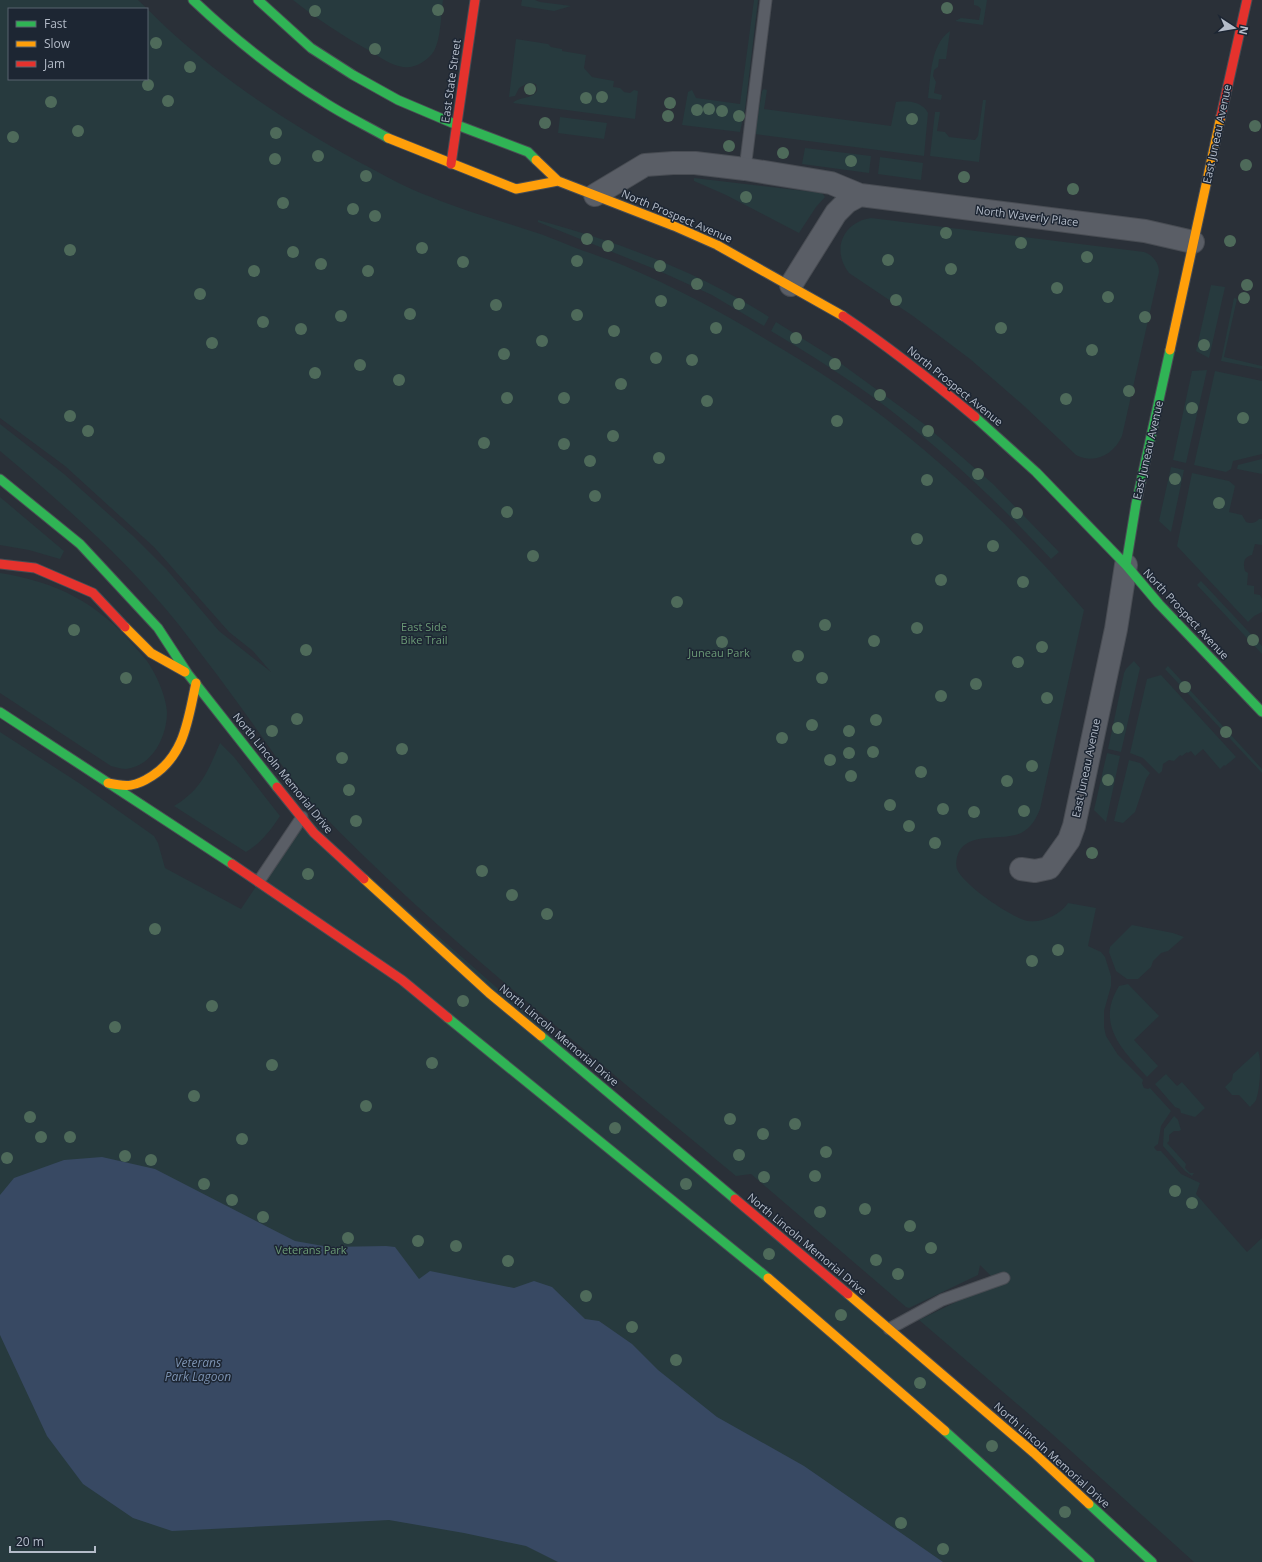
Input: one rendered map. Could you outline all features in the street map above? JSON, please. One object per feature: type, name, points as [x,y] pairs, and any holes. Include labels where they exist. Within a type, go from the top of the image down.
[{"type":"main road","points":[[193,0],[247,47],[284,75],[324,102],[388,138],[516,189],[558,181]]},
{"type":"main road","name":"North Prospect Avenue","points":[[258,0],[311,48],[353,75],[398,100],[457,125],[528,152],[558,181],[674,226],[717,245],[837,312],[880,341],[920,371],[980,421],[1036,472],[1262,712]]},
{"type":"main road","name":"East State Street","points":[[451,164],[475,0]]},
{"type":"main road","name":"East Juneau Avenue","points":[[1126,566],[1136,504],[1247,0]]},
{"type":"main road","name":"North Lincoln Memorial Drive","points":[[0,479],[80,544],[158,628],[188,674],[314,833],[489,993],[889,1329],[1034,1453],[1152,1562]]},
{"type":"main road","points":[[0,564],[34,568],[93,593],[151,653],[188,674]]},
{"type":"main road","points":[[107,783],[136,785],[159,774],[172,760],[181,744],[196,683]]},
{"type":"main road","points":[[0,712],[258,881],[402,980],[751,1263],[980,1462],[1090,1562]]},
{"type":"street","name":"North Waverly Place","points":[[595,195],[644,165],[695,163],[745,169],[831,183],[860,195],[1145,231],[1193,242]]},
{"type":"street","points":[[791,285],[836,213],[847,202],[860,195]]},
{"type":"street","name":"East Juneau Avenue","points":[[1021,869],[1035,870],[1049,868],[1069,840],[1074,826],[1116,629],[1126,566]]},
{"type":"lane","points":[[745,169],[766,0]]},
{"type":"lane","points":[[258,881],[302,817]]},
{"type":"lane","points":[[889,1329],[942,1300],[1004,1278]]},
{"type":"green space","name":"Juneau Park","points":[[0,0],[138,0],[146,8],[8,8],[8,80],[148,80],[148,9],[199,56],[243,90],[312,135],[394,181],[443,202],[542,235],[618,263],[662,282],[733,320],[835,382],[868,405],[925,451],[973,493],[1019,538],[1084,610],[1040,809],[1037,816],[1033,823],[1021,833],[1013,836],[984,838],[967,843],[961,849],[957,857],[957,869],[961,876],[978,892],[1011,914],[1028,921],[1039,921],[1050,917],[1060,911],[1068,903],[1096,908],[1088,946],[1101,952],[1105,957],[1111,976],[1111,986],[1104,1011],[1104,1027],[1106,1036],[1118,1055],[1143,1080],[1142,1083],[1144,1088],[1150,1088],[1171,1111],[1161,1126],[1158,1144],[1154,1147],[1155,1149],[1157,1151],[1161,1151],[1181,1174],[1200,1183],[1196,1194],[1247,1252],[1262,1238],[1262,1562],[1194,1562],[1051,1433],[919,1320],[997,1282],[980,1265],[978,1275],[909,1308],[906,1307],[751,1174],[736,1176],[514,991],[399,890],[309,800],[287,773],[179,625],[159,601],[94,534],[0,451],[0,424],[64,474],[133,536],[167,570],[219,631],[271,672],[253,651],[229,632],[154,547],[65,466],[0,418]]},
{"type":"green space","points":[[293,0],[443,0],[436,46],[431,55],[420,64],[412,67],[398,66],[385,60],[340,33]]},
{"type":"green space","points":[[522,0],[535,0],[571,6],[554,11],[522,6]]},
{"type":"green space","points":[[754,0],[758,0],[745,109],[740,132],[682,125],[688,92],[692,90],[696,98],[740,104]]},
{"type":"green space","points":[[974,0],[987,0],[983,25],[955,21],[961,18],[979,20],[981,9],[974,5]]},
{"type":"green space","points":[[950,31],[946,59],[939,59],[938,67],[934,70],[933,76],[936,82],[934,93],[942,95],[941,100],[928,98],[935,53],[943,37]]},
{"type":"green space","points":[[516,39],[548,44],[551,47],[562,49],[562,51],[586,55],[584,68],[592,77],[614,81],[613,87],[620,88],[624,92],[630,93],[634,90],[638,91],[635,119],[513,103],[519,99],[532,96],[537,91],[536,84],[528,83],[519,88],[515,96],[509,97]]},
{"type":"green space","points":[[764,89],[767,90],[764,109],[891,126],[896,102],[905,101],[919,104],[926,109],[928,113],[924,156],[755,134],[762,91]]},
{"type":"green space","points":[[983,100],[986,100],[979,162],[930,156],[935,112],[940,112],[937,131],[945,132],[949,137],[975,140],[978,136]]},
{"type":"green space","points":[[560,117],[607,123],[604,139],[558,133]]},
{"type":"green space","points":[[805,148],[871,156],[869,173],[802,164]]},
{"type":"green space","points":[[880,157],[923,163],[921,180],[878,174]]},
{"type":"green space","points":[[694,178],[822,193],[825,197],[816,207],[799,233],[726,195],[694,181]]},
{"type":"green space","points":[[871,218],[1144,252],[1153,257],[1157,263],[1159,272],[1122,436],[1114,448],[1109,453],[1097,458],[1083,458],[1076,455],[1023,405],[970,359],[913,316],[849,273],[841,255],[843,238],[853,225]]},
{"type":"green space","points":[[538,220],[628,248],[687,272],[769,317],[764,326],[712,295],[657,270],[538,222]]},
{"type":"green space","points":[[1211,285],[1225,287],[1209,358],[1196,351]]},
{"type":"green space","points":[[1234,298],[1237,299],[1224,357],[1262,366],[1262,369],[1221,361]]},
{"type":"green space","points":[[776,322],[832,357],[924,424],[993,484],[1059,552],[1051,559],[1013,519],[973,481],[911,426],[846,378],[771,331]]},
{"type":"green space","points":[[1207,370],[1186,463],[1173,460],[1192,371]]},
{"type":"green space","points":[[1215,371],[1262,381],[1262,454],[1233,461],[1231,469],[1226,472],[1194,465]]},
{"type":"green space","points":[[1262,459],[1262,474],[1237,469],[1238,465]]},
{"type":"green space","points":[[1171,467],[1184,470],[1171,532],[1159,521]]},
{"type":"green space","points":[[1192,473],[1229,481],[1235,486],[1229,512],[1242,515],[1248,523],[1253,523],[1259,519],[1262,519],[1262,545],[1255,544],[1252,555],[1245,559],[1244,566],[1245,571],[1248,573],[1247,585],[1254,586],[1254,594],[1260,595],[1262,599],[1262,612],[1254,616],[1248,622],[1177,546]]},
{"type":"green space","points":[[0,497],[64,551],[60,559],[29,550],[0,545]]},
{"type":"green space","points":[[0,573],[40,582],[75,597],[106,618],[121,632],[146,660],[160,684],[164,695],[167,712],[161,740],[151,756],[144,762],[136,767],[126,769],[111,766],[0,693]]},
{"type":"green space","points":[[1201,581],[1262,646],[1262,654],[1197,585]]},
{"type":"green space","points":[[1134,661],[1140,668],[1121,752],[1108,749],[1124,673]]},
{"type":"green space","points":[[1168,666],[1262,769],[1262,773],[1165,669]]},
{"type":"green space","points":[[1161,675],[1236,757],[1225,766],[1224,765],[1220,769],[1203,749],[1195,756],[1191,751],[1182,756],[1180,755],[1174,761],[1169,760],[1163,764],[1162,771],[1159,774],[1143,758],[1130,753],[1147,679]]},
{"type":"green space","name":"Veterans Park","points":[[0,732],[82,785],[154,836],[158,843],[165,868],[241,909],[302,817],[1152,1562],[0,1562]]},
{"type":"green space","points":[[220,743],[234,757],[280,816],[265,836],[246,852],[174,806],[191,793],[203,779]]},
{"type":"green space","points":[[1107,753],[1120,756],[1106,822],[1094,810]]},
{"type":"green space","points":[[1129,760],[1140,763],[1150,773],[1146,779],[1135,812],[1123,823],[1114,821]]},
{"type":"green space","points":[[1132,925],[1173,933],[1184,937],[1168,951],[1161,953],[1153,961],[1151,967],[1138,979],[1127,979],[1116,971],[1109,952],[1110,947]]},
{"type":"green space","points":[[1128,984],[1159,1016],[1134,1040],[1158,1066],[1147,1077],[1121,1047],[1111,1025],[1110,1013],[1112,1000],[1119,986]]},
{"type":"green space","points":[[1258,1051],[1260,1067],[1259,1089],[1256,1100],[1250,1107],[1239,1095],[1232,1095],[1225,1087],[1232,1080],[1233,1074]]},
{"type":"green space","points":[[1166,1074],[1177,1086],[1182,1082],[1205,1108],[1195,1117],[1181,1113],[1180,1109],[1175,1107],[1155,1084]]},
{"type":"green space","points":[[1174,1116],[1178,1120],[1181,1130],[1174,1131],[1169,1135],[1169,1141],[1167,1143],[1186,1164],[1185,1168],[1190,1173],[1194,1173],[1192,1176],[1185,1171],[1163,1146],[1164,1129]]},
{"type":"water","name":"Veterans Park Lagoon","points":[[102,1157],[155,1169],[295,1241],[329,1247],[395,1247],[419,1279],[430,1271],[514,1288],[534,1281],[552,1287],[585,1319],[599,1321],[632,1344],[658,1370],[717,1417],[804,1466],[943,1562],[558,1562],[526,1546],[464,1533],[389,1520],[172,1531],[133,1518],[83,1484],[47,1436],[0,1335],[0,1195],[14,1178],[64,1160]]},
{"type":"traffic: fast","points":[[193,0],[224,28],[272,67],[332,107],[388,138]]},
{"type":"traffic: fast","points":[[258,0],[311,48],[353,75],[398,100],[457,125],[528,152],[536,160]]},
{"type":"traffic: fast","points":[[1126,565],[1136,504],[1170,350]]},
{"type":"traffic: fast","points":[[975,417],[1036,472],[1126,565],[1159,604],[1262,712]]},
{"type":"traffic: fast","points":[[0,479],[80,544],[158,628],[188,674],[277,787]]},
{"type":"traffic: fast","points":[[0,712],[232,864]]},
{"type":"traffic: fast","points":[[448,1018],[768,1278]]},
{"type":"traffic: fast","points":[[541,1036],[735,1199]]},
{"type":"traffic: fast","points":[[945,1431],[1090,1562]]},
{"type":"traffic: fast","points":[[1089,1504],[1152,1562]]},
{"type":"traffic: slow","points":[[1170,350],[1221,116]]},
{"type":"traffic: slow","points":[[388,138],[516,189],[558,181]]},
{"type":"traffic: slow","points":[[536,160],[558,181],[674,226],[717,245],[843,316]]},
{"type":"traffic: slow","points":[[125,627],[151,653],[185,672]]},
{"type":"traffic: slow","points":[[108,783],[120,785],[136,784],[152,776],[172,758],[187,723],[196,683]]},
{"type":"traffic: slow","points":[[364,879],[489,993],[541,1036]]},
{"type":"traffic: slow","points":[[768,1278],[945,1431]]},
{"type":"traffic: slow","points":[[848,1294],[1034,1453],[1089,1504]]},
{"type":"traffic: jam","points":[[451,164],[475,0]]},
{"type":"traffic: jam","points":[[1221,116],[1247,0]]},
{"type":"traffic: jam","points":[[843,316],[943,390],[975,417]]},
{"type":"traffic: jam","points":[[0,564],[35,568],[93,593],[125,627]]},
{"type":"traffic: jam","points":[[277,787],[314,833],[364,879]]},
{"type":"traffic: jam","points":[[232,864],[402,980],[448,1018]]},
{"type":"traffic: jam","points":[[735,1199],[848,1294]]},
{"type":"park label","name":"East Side Bike Trail","points":[[424,633]]}]
